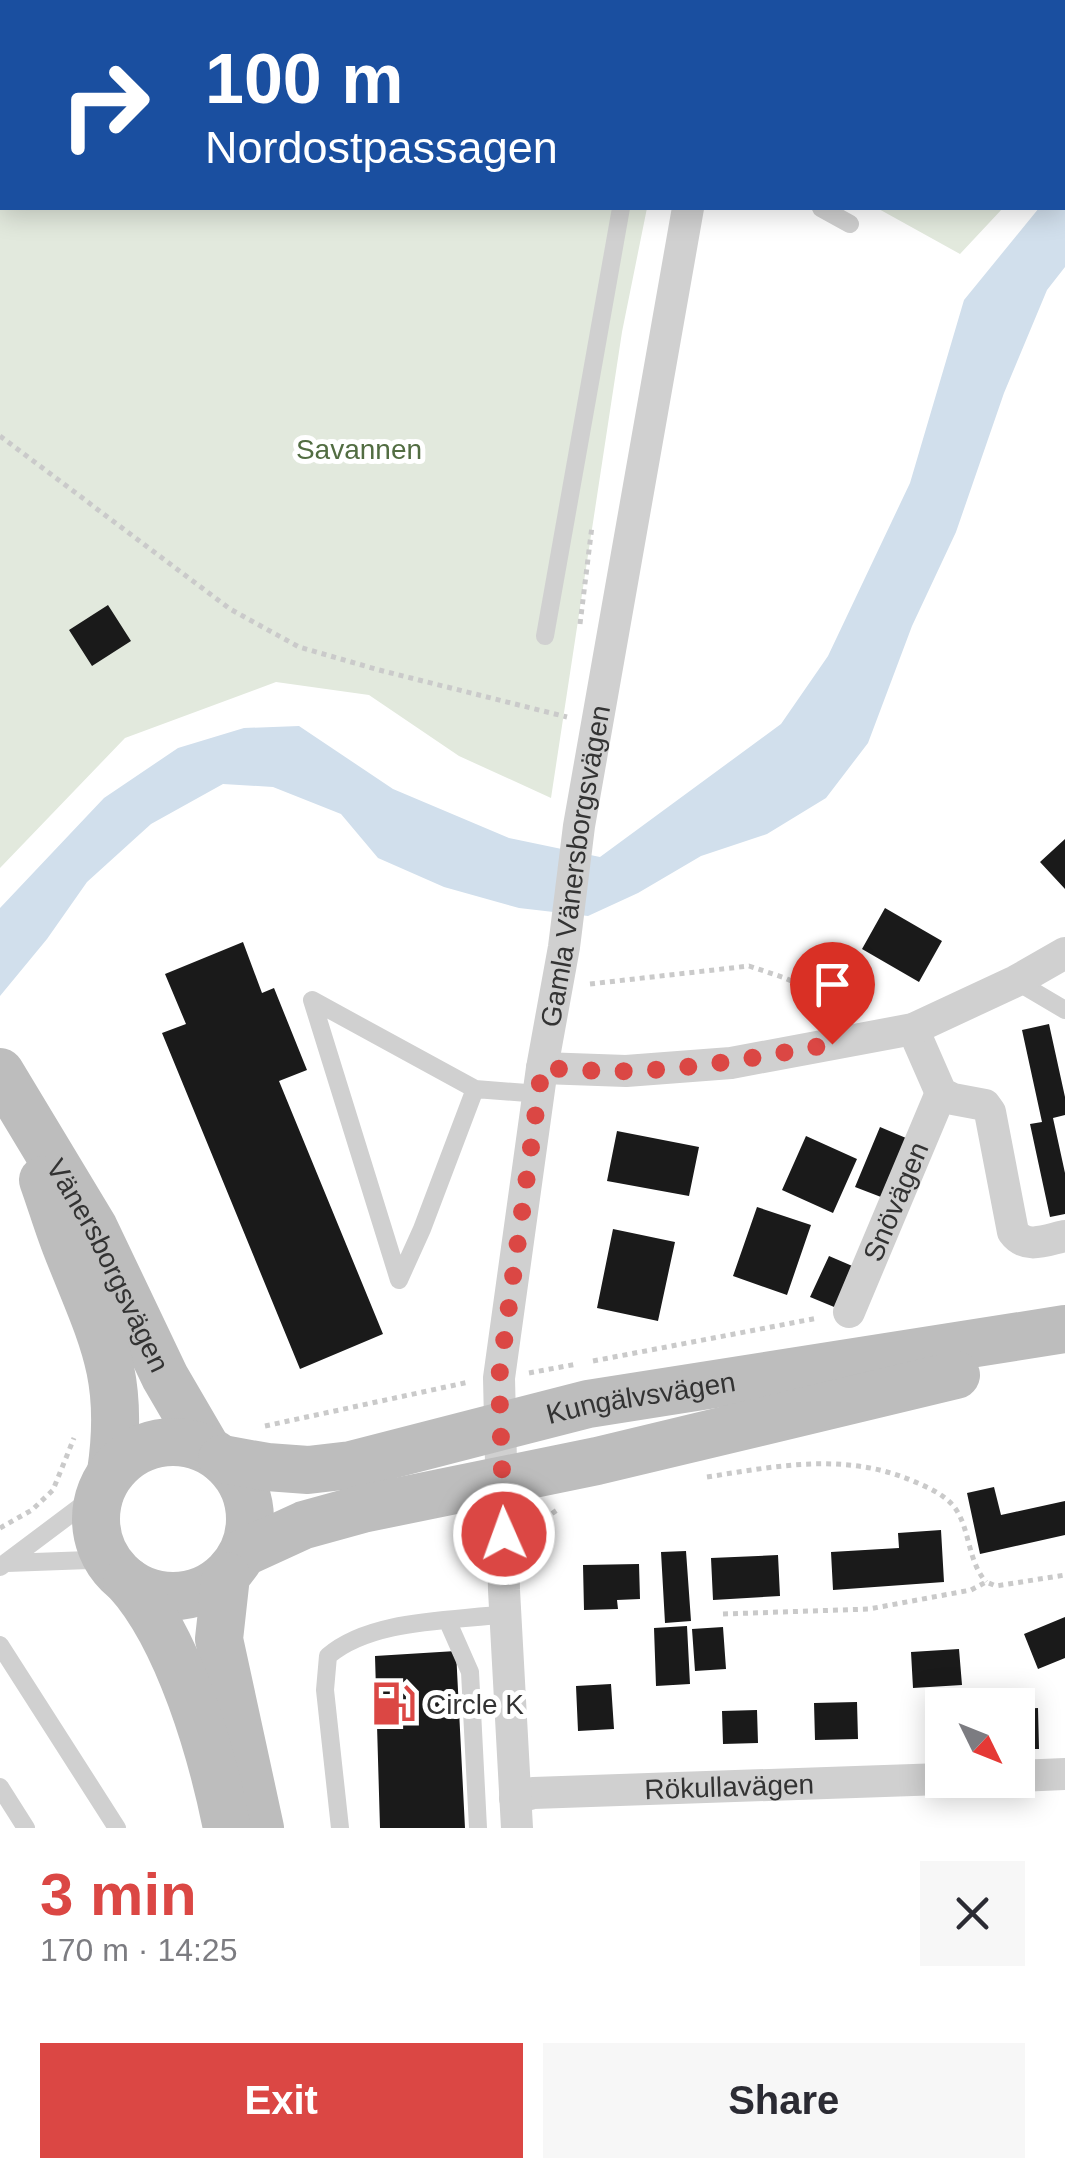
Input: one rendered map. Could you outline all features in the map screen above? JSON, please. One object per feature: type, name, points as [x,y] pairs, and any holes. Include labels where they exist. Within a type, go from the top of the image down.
[{"type":"main road","name":"Vänersborgsvägen","points":[[3,1078],[102,1338],[116,1389],[116,1440],[106,1482]]},
{"type":"main road","name":"Vänersborgsvägen","points":[[3,1078],[94,1228],[165,1377],[215,1454]]},
{"type":"main road","name":"Kungälvsvägen","points":[[215,1454],[267,1467],[308,1470],[351,1465],[588,1404],[1065,1330]]},
{"type":"main road","name":"Kungälvsvägen","points":[[234,1564],[304,1525],[362,1509],[502,1482],[1065,1348]]},
{"type":"main road","points":[[226,1828],[209,1752],[191,1701],[147,1603],[104,1553],[97,1533],[96,1512],[106,1482],[131,1454],[156,1444],[182,1442],[215,1454],[236,1474],[246,1492],[250,1533],[234,1564],[218,1639],[260,1828]]},
{"type":"main road","points":[[121,1576],[159,1596],[177,1596],[211,1587],[234,1564]]},
{"type":"street","name":"Gamla Vänersborgsvägen","points":[[516,1813],[505,1614],[499,1378],[554,989],[564,947],[578,826],[688,210]]},
{"type":"street","points":[[541,1081],[730,1062],[905,1030],[1016,981],[1065,953]]},
{"type":"street","points":[[905,1030],[941,1093],[985,1105],[990,1112],[1013,1232],[1018,1240],[1028,1244],[1065,1236]]},
{"type":"street","name":"Snövägen","points":[[849,1312],[941,1093]]},
{"type":"street","points":[[1035,1775],[1065,1774]]},
{"type":"street","name":"Rökullavägen","points":[[516,1813],[532,1794],[925,1780]]},
{"type":"lane","points":[[545,636],[621,210]]},
{"type":"lane","points":[[826,210],[850,224]]},
{"type":"lane","points":[[1016,981],[1065,1010]]},
{"type":"lane","points":[[475,1089],[399,1280],[312,1000],[475,1089],[541,1081]]},
{"type":"lane","points":[[3,1565],[106,1482]]},
{"type":"lane","points":[[3,1565],[89,1560],[121,1576]]},
{"type":"lane","points":[[340,1828],[325,1690],[328,1656],[344,1642],[383,1629],[505,1614]]},
{"type":"lane","points":[[448,1622],[470,1672],[478,1828]]},
{"type":"lane","points":[[0,1645],[117,1828]]},
{"type":"lane","points":[[0,1787],[26,1828]]},
{"type":"path","points":[[0,436],[230,609],[300,647],[567,717],[570,700]]},
{"type":"path","points":[[580,630],[592,522]]},
{"type":"path","points":[[554,989],[750,966],[905,1030]]},
{"type":"path","points":[[261,1427],[446,1386],[849,1312]]},
{"type":"path","points":[[0,1528],[32,1510],[53,1490],[86,1407],[96,1394],[116,1389]]},
{"type":"path","points":[[696,1479],[825,1461],[855,1464],[932,1489],[959,1514],[979,1574],[986,1582],[996,1586],[1065,1576]]},
{"type":"path","points":[[530,1550],[548,1518],[575,1502]]},
{"type":"path","points":[[723,1614],[869,1609],[970,1590],[986,1582]]},
{"type":"green space","name":"Savannen","points":[[0,210],[647,210],[622,332],[551,798],[459,756],[369,695],[276,682],[125,738],[0,868]]},
{"type":"green space","points":[[881,210],[1001,210],[960,254]]},
{"type":"water","points":[[1037,210],[1065,210],[1065,267],[1047,290],[1004,393],[956,532],[912,626],[868,743],[826,798],[767,834],[701,856],[638,893],[588,916],[519,908],[444,887],[378,858],[341,814],[273,787],[223,784],[151,824],[87,882],[0,996],[0,908],[104,798],[178,748],[244,728],[299,726],[393,789],[509,838],[600,857],[781,724],[828,656],[910,483],[964,300]]},
{"type":"building","points":[[108,605],[131,641],[92,666],[69,630]]},
{"type":"building","points":[[1065,839],[1065,889],[1040,862]]},
{"type":"building","points":[[885,908],[942,941],[919,982],[862,949]]},
{"type":"building","points":[[243,942],[262,993],[274,988],[307,1070],[279,1081],[383,1334],[300,1369],[162,1033],[186,1024],[165,974]]},
{"type":"building","points":[[1049,1024],[1065,1097],[1065,1115],[1053,1118],[1065,1173],[1065,1214],[1050,1217],[1030,1124],[1042,1122],[1022,1030]]},
{"type":"building","points":[[880,1127],[906,1138],[881,1197],[855,1187]]},
{"type":"building","points":[[617,1131],[699,1147],[689,1196],[607,1181]]},
{"type":"building","points":[[806,1136],[857,1159],[833,1213],[782,1190]]},
{"type":"building","points":[[757,1207],[811,1225],[787,1295],[733,1276]]},
{"type":"building","points":[[613,1229],[675,1242],[658,1321],[597,1308]]},
{"type":"building","points":[[829,1256],[857,1268],[839,1309],[810,1297]]},
{"type":"building","points":[[994,1487],[1001,1515],[1065,1501],[1065,1535],[980,1554],[967,1493]]},
{"type":"building","points":[[941,1530],[944,1582],[833,1590],[831,1552],[899,1548],[898,1533]]},
{"type":"building","points":[[686,1551],[691,1621],[665,1623],[661,1552]]},
{"type":"building","points":[[778,1555],[780,1596],[713,1600],[711,1558]]},
{"type":"building","points":[[639,1564],[640,1599],[617,1600],[618,1609],[584,1610],[583,1565]]},
{"type":"building","points":[[1065,1617],[1065,1658],[1038,1669],[1024,1634]]},
{"type":"building","points":[[687,1626],[690,1684],[656,1686],[654,1628]]},
{"type":"building","points":[[723,1627],[726,1669],[695,1671],[692,1629]]},
{"type":"building","points":[[959,1649],[962,1685],[913,1688],[911,1652]]},
{"type":"building","points":[[456,1651],[465,1828],[380,1828],[375,1656]]},
{"type":"building","points":[[611,1684],[614,1729],[578,1731],[576,1686]]},
{"type":"building","points":[[857,1702],[858,1739],[815,1740],[814,1703]]},
{"type":"building","points":[[1038,1708],[1039,1749],[1035,1749]]},
{"type":"building","points":[[757,1710],[758,1743],[723,1744],[722,1711]]},
{"type":"place","name":"Circle K","points":[[393,1704]]},
{"type":"route","points":[[504,1534],[499,1378],[542,1068],[626,1071],[730,1062],[832,1044]]}]
